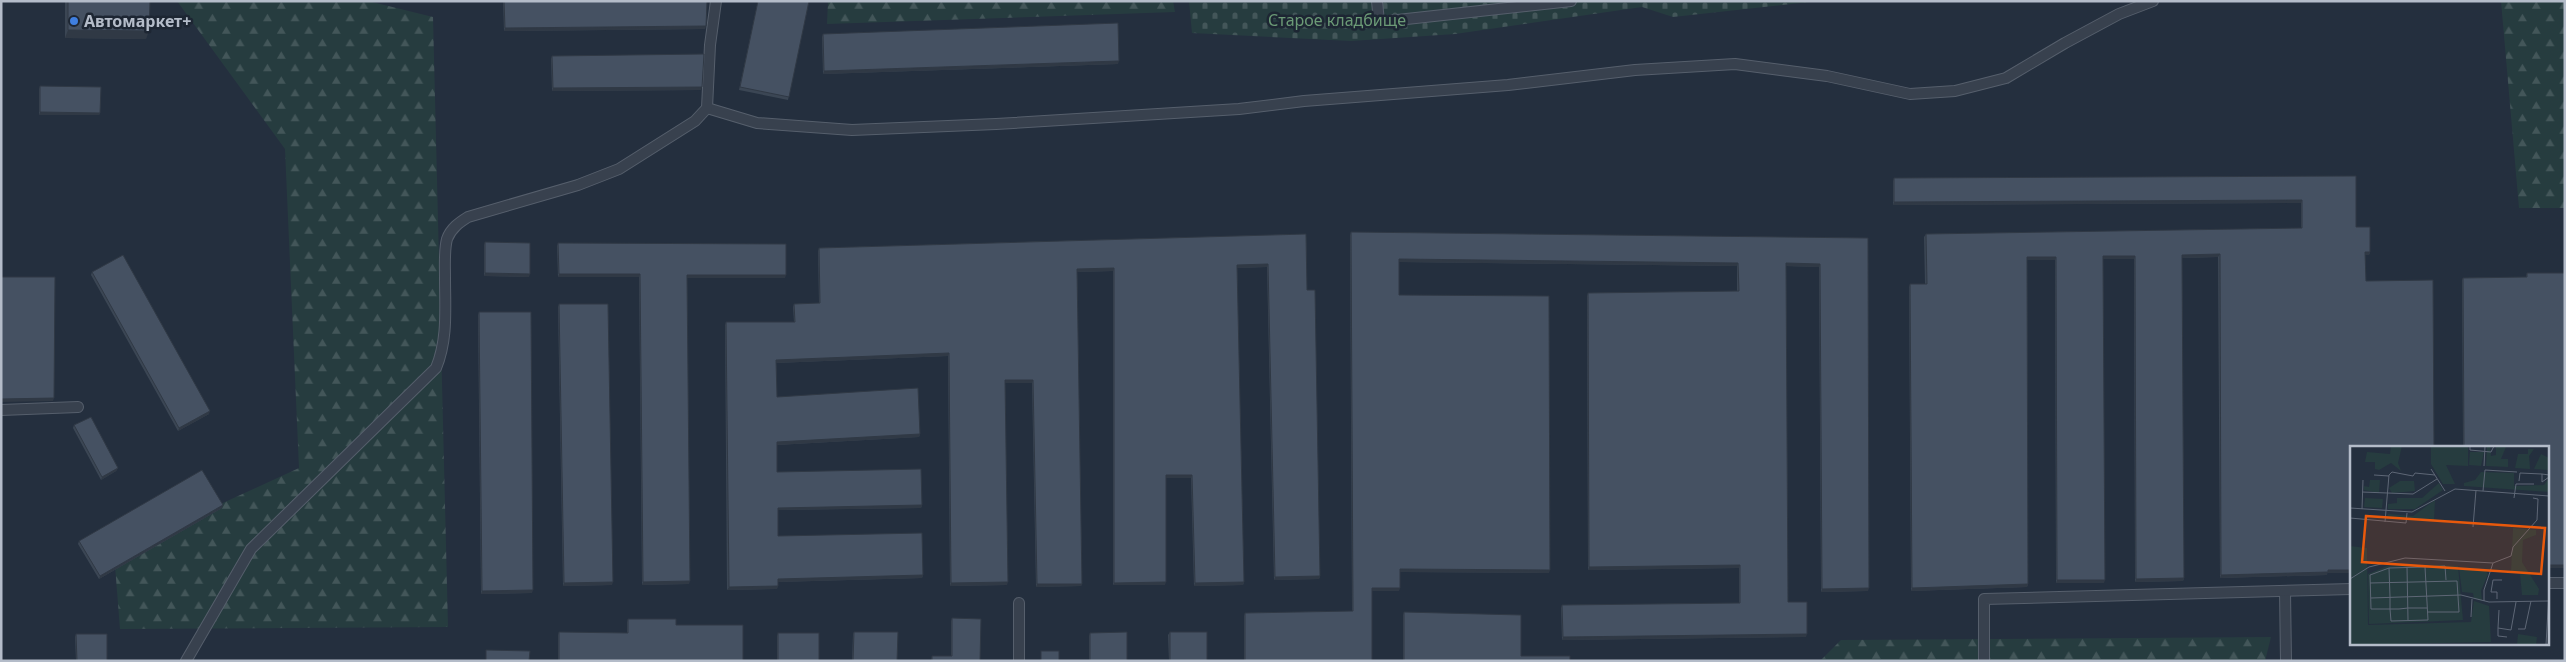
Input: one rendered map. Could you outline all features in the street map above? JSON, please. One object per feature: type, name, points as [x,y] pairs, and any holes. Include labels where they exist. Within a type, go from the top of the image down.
[{"type":"lane","points":[[186,661],[250,549],[436,368],[442,353],[445,332],[445,255],[448,238],[456,224],[468,217],[578,185],[619,169],[695,121],[707,108],[710,45],[716,1]]},
{"type":"lane","points":[[1377,1],[1379,22],[1571,1]]},
{"type":"lane","points":[[707,108],[757,123],[852,130],[986,125],[1238,109],[1304,101],[1508,85],[1635,70],[1736,64],[1827,76],[1910,94],[1954,91],[2006,78],[2064,43],[2120,14],[2153,1]]},
{"type":"lane","points":[[1,410],[78,407]]},
{"type":"lane","points":[[2548,583],[2565,583]]},
{"type":"lane","points":[[1984,661],[1984,599],[2350,589]]},
{"type":"lane","points":[[2285,592],[2286,661]]},
{"type":"lane","points":[[1019,603],[1019,661]]},
{"type":"green space","points":[[177,1],[368,1],[433,17],[448,627],[120,629],[114,553],[299,468],[285,149]]},
{"type":"green space","points":[[828,1],[1173,1],[1175,12],[827,24]]},
{"type":"green space","name":"Старое кладбище","points":[[1189,1],[1819,1],[1673,17],[1642,7],[1455,34],[1351,41],[1192,33]]},
{"type":"green space","points":[[2501,1],[2565,1],[2565,208],[2519,208]]},
{"type":"green space","points":[[2271,637],[2265,661],[1799,661],[1821,660],[1841,640]]},
{"type":"building","points":[[68,1],[150,1],[149,31],[68,30]]},
{"type":"building","points":[[504,1],[707,1],[706,26],[505,28]]},
{"type":"building","points":[[758,1],[809,1],[789,97],[740,87]]},
{"type":"building","points":[[1118,23],[1119,61],[824,71],[823,34]]},
{"type":"building","points":[[704,54],[702,87],[553,88],[552,56]]},
{"type":"building","points":[[40,86],[101,87],[100,113],[40,112]]},
{"type":"building","points":[[2356,176],[2356,227],[2370,227],[2370,252],[2365,252],[2366,281],[2433,280],[2434,446],[2350,446],[2350,570],[2221,575],[2220,254],[2182,255],[2184,578],[2136,579],[2135,256],[2103,256],[2105,580],[2057,580],[2056,257],[2027,257],[2028,584],[1912,588],[1910,284],[1927,284],[1926,234],[2302,228],[2302,200],[1894,202],[1894,178]]},
{"type":"building","points":[[1351,232],[1868,238],[1869,588],[1822,589],[1820,264],[1786,263],[1788,602],[1807,602],[1807,634],[1563,637],[1562,605],[1740,603],[1740,565],[1589,567],[1588,293],[1739,291],[1738,263],[1399,259],[1399,295],[1549,296],[1550,570],[1400,569],[1400,588],[1372,588],[1372,661],[1245,661],[1245,613],[1353,611]]},
{"type":"building","points":[[1306,234],[1307,290],[1315,290],[1320,576],[1275,577],[1268,264],[1237,265],[1244,582],[1195,583],[1192,475],[1166,475],[1166,582],[1114,583],[1114,268],[1077,269],[1082,584],[1037,584],[1033,380],[1005,380],[1008,582],[951,583],[949,353],[776,360],[777,397],[918,388],[920,434],[777,442],[777,472],[921,469],[922,505],[778,508],[778,536],[922,533],[923,575],[778,579],[778,586],[729,587],[726,322],[795,322],[794,304],[820,303],[819,248]]},
{"type":"building","points":[[485,242],[530,243],[530,274],[485,273]]},
{"type":"building","points":[[558,243],[786,244],[786,275],[687,275],[690,581],[643,582],[640,274],[559,274]]},
{"type":"building","points":[[123,255],[210,411],[179,428],[92,272]]},
{"type":"building","points":[[2527,273],[2565,273],[2565,565],[2548,565],[2548,446],[2464,446],[2463,278],[2527,277]]},
{"type":"building","points":[[1,277],[55,277],[54,398],[1,399]]},
{"type":"building","points":[[559,304],[608,304],[613,582],[564,583]]},
{"type":"building","points":[[479,312],[531,312],[533,590],[482,591]]},
{"type":"building","points":[[91,417],[118,468],[102,477],[74,425]]},
{"type":"building","points":[[202,470],[223,505],[100,576],[79,541]]},
{"type":"building","points":[[1404,612],[1521,615],[1521,656],[1570,656],[1570,661],[1404,661]]},
{"type":"building","points":[[952,618],[981,619],[980,661],[932,661],[932,656],[952,656]]},
{"type":"building","points":[[628,619],[676,619],[676,625],[743,625],[743,661],[559,661],[559,632],[628,633]]},
{"type":"building","points":[[854,632],[898,632],[897,661],[853,661]]},
{"type":"building","points":[[1127,632],[1127,661],[1090,661],[1090,633]]},
{"type":"building","points":[[1170,632],[1207,632],[1207,661],[1170,661]]},
{"type":"building","points":[[778,633],[819,633],[819,661],[778,661]]},
{"type":"building","points":[[76,634],[107,634],[107,661],[77,661]]},
{"type":"building","points":[[486,650],[530,651],[529,661],[486,661]]},
{"type":"building","points":[[1041,651],[1059,651],[1059,661],[1041,661]]},
{"type":"place","name":"Автомаркет+","points":[[74,21]]}]
